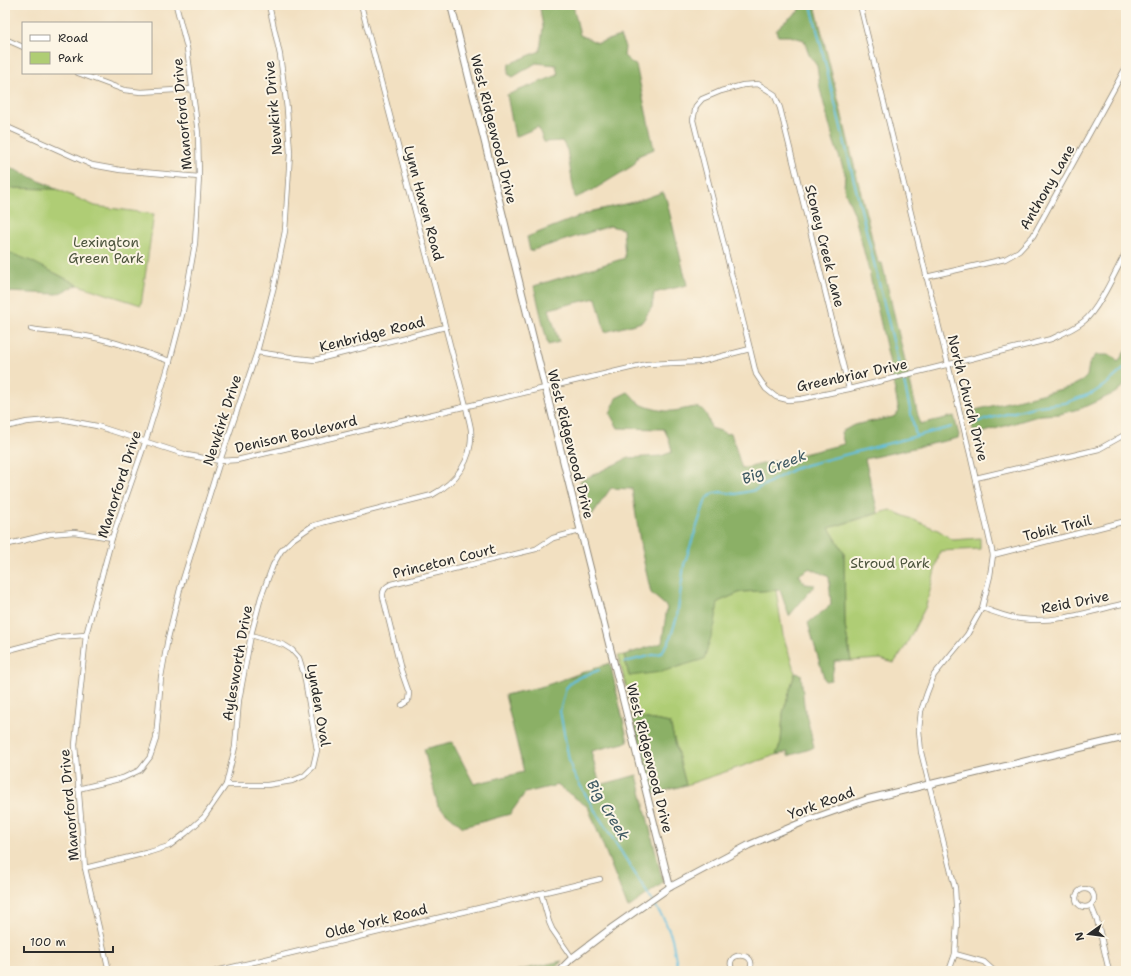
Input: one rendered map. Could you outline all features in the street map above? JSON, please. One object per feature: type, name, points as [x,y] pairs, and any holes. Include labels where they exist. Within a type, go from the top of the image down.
[{"type":"main road","name":"West Ridgewood Drive","points":[[451,5],[580,531],[670,887]]},
{"type":"main road","name":"York Road","points":[[559,971],[572,958],[647,902],[670,887],[748,845],[802,822],[868,799],[1126,737]]},
{"type":"street","name":"Manorford Drive","points":[[109,971],[85,868],[75,745],[86,634],[112,538],[145,443],[170,361],[183,311],[195,243],[199,177],[198,133],[187,48],[176,5]]},
{"type":"street","name":"Newkirk Drive","points":[[78,789],[123,778],[140,770],[150,757],[156,739],[161,677],[168,638],[180,589],[257,352],[274,286],[285,231],[290,153],[287,109],[280,56],[269,5]]},
{"type":"street","name":"Lynn Haven Road","points":[[361,5],[466,406]]},
{"type":"street","name":"North Church Drive","points":[[860,5],[976,478],[993,555],[990,576],[982,608],[967,635],[934,675],[921,711],[921,752],[955,888],[957,922],[955,954],[949,971]]},
{"type":"street","points":[[5,39],[22,47]]},
{"type":"street","name":"Anthony Lane","points":[[926,276],[1005,259],[1019,251],[1033,236],[1126,67]]},
{"type":"street","points":[[81,74],[124,90],[141,92],[193,89]]},
{"type":"street","name":"Greenbriar Drive","points":[[780,108],[774,94],[758,84],[744,85],[721,91],[702,99],[696,106],[693,120],[756,374],[766,389],[776,397],[788,400],[801,399],[849,389],[1051,339],[1085,320],[1097,305],[1126,252]]},
{"type":"street","name":"Stoney Creek Lane","points":[[780,108],[849,389]]},
{"type":"street","points":[[5,126],[92,165],[120,170],[199,177]]},
{"type":"street","name":"Kenbridge Road","points":[[257,352],[315,360],[445,326]]},
{"type":"street","points":[[31,328],[49,333],[95,338],[123,345],[170,361]]},
{"type":"street","name":"Denison Boulevard","points":[[5,427],[26,422],[60,419],[96,426],[145,443],[187,455],[220,462],[237,460],[646,364],[699,362],[750,348]]},
{"type":"street","name":"Aylesworth Drive","points":[[85,868],[169,846],[204,816],[226,784],[235,747],[239,700],[251,635],[261,596],[273,565],[281,551],[293,539],[312,526],[432,494],[444,488],[457,476],[466,461],[470,446],[471,430],[466,406]]},
{"type":"street","points":[[976,478],[1099,449],[1126,434]]},
{"type":"street","name":"Tobik Trail","points":[[993,555],[1126,521]]},
{"type":"street","name":"Princeton Court","points":[[402,705],[408,701],[409,693],[401,670],[383,597],[383,592],[386,587],[391,584],[534,550],[540,548],[554,537],[580,531]]},
{"type":"street","points":[[5,545],[50,534],[74,532],[112,538]]},
{"type":"street","name":"Reid Drive","points":[[982,608],[1020,619],[1046,621],[1068,618],[1126,603]]},
{"type":"street","points":[[5,651],[58,637],[86,634]]},
{"type":"street","name":"Lynden Oval","points":[[226,784],[267,785],[292,781],[304,776],[313,767],[317,750],[304,674],[299,658],[292,650],[284,645],[251,635]]},
{"type":"street","name":"Olde York Road","points":[[216,971],[600,879]]},
{"type":"street","points":[[1082,889],[1087,889],[1091,892],[1094,896],[1094,901],[1091,905],[1087,907],[1078,905],[1076,901],[1078,892],[1082,889]]},
{"type":"street","points":[[541,893],[552,929],[572,958]]},
{"type":"street","points":[[1091,905],[1097,920],[1109,971]]},
{"type":"street","points":[[955,954],[984,962],[994,971]]},
{"type":"street","points":[[733,971],[731,968],[731,962],[738,955],[744,955],[749,958],[751,963],[751,968],[749,971]]},
{"type":"green space","points":[[557,5],[573,5],[580,35],[598,43],[620,36],[625,47],[624,56],[636,65],[654,149],[638,156],[634,165],[593,190],[575,198],[567,150],[562,141],[544,142],[538,127],[515,137],[507,95],[558,75],[556,65],[536,63],[513,77],[508,74],[509,64],[540,51],[543,27],[540,9]]},
{"type":"green space","points":[[815,5],[878,263],[882,263],[920,424],[954,416],[959,435],[958,438],[865,459],[878,513],[829,528],[844,552],[845,626],[851,661],[835,661],[831,680],[825,681],[808,623],[831,605],[829,577],[810,568],[798,575],[805,584],[815,585],[789,616],[780,590],[741,592],[718,602],[715,624],[704,659],[661,672],[629,676],[624,655],[662,643],[667,607],[651,593],[641,549],[632,489],[611,488],[589,519],[580,481],[628,458],[661,456],[672,451],[669,439],[664,429],[618,428],[610,414],[616,398],[628,392],[639,403],[656,409],[673,411],[693,407],[702,409],[711,428],[726,434],[731,433],[742,469],[844,444],[841,432],[854,425],[893,417],[899,412],[889,359],[868,267],[854,213],[844,189],[845,173],[834,142],[820,89],[817,66],[809,55],[804,40],[790,36],[778,36],[776,31],[783,23],[799,11],[798,6]]},
{"type":"green space","points":[[5,165],[57,189],[5,188]]},
{"type":"green space","name":"Lexington Green Park","points":[[5,188],[57,189],[95,206],[154,214],[141,305],[78,285],[5,251]]},
{"type":"green space","points":[[663,192],[666,198],[687,285],[654,293],[652,307],[642,322],[605,332],[596,298],[549,309],[559,342],[548,345],[534,286],[625,258],[623,229],[610,226],[530,251],[527,237],[593,211],[638,201]]},
{"type":"green space","points":[[5,251],[31,261],[78,285],[57,294],[5,292]]},
{"type":"green space","points":[[1126,350],[1126,384],[1115,393],[1082,408],[1060,414],[1041,415],[975,435],[967,412],[1070,387],[1082,381],[1087,376],[1089,364],[1096,355],[1111,355],[1118,362]]},
{"type":"green space","name":"Stroud Park","points":[[890,510],[938,530],[953,540],[980,538],[980,549],[940,551],[926,606],[905,647],[894,663],[880,659],[851,661],[845,626],[844,552],[829,528]]},
{"type":"green space","points":[[776,590],[783,635],[795,673],[783,713],[781,742],[776,755],[686,785],[670,723],[632,716],[627,689],[618,656],[624,655],[629,676],[715,624],[717,602],[741,592]]},
{"type":"green space","points":[[610,663],[628,742],[591,751],[600,785],[637,775],[663,883],[628,908],[588,807],[557,785],[525,793],[510,814],[463,827],[438,806],[424,749],[452,742],[474,784],[524,772],[505,695],[544,686]]},
{"type":"green space","points":[[795,673],[801,674],[804,705],[814,747],[788,756],[788,752],[776,755],[781,742],[783,713]]},
{"type":"green space","points":[[632,716],[670,723],[686,785],[653,794]]},
{"type":"green space","points":[[562,961],[551,971],[516,971]]},
{"type":"waterway","points":[[811,5],[900,369]]},
{"type":"waterway","name":"Big Creek","points":[[972,423],[1037,406],[1065,403],[1093,393],[1109,382],[1126,367]]},
{"type":"waterway","points":[[904,382],[916,436]]},
{"type":"waterway","name":"Big Creek","points":[[625,662],[661,653],[669,642],[677,617],[684,565],[706,499],[714,493],[721,492],[736,494],[755,490],[794,469],[806,465],[951,427]]},
{"type":"waterway","name":"Big Creek","points":[[599,670],[573,680],[566,688],[560,711],[569,760],[573,773],[594,809],[665,921],[672,938],[678,971]]}]
